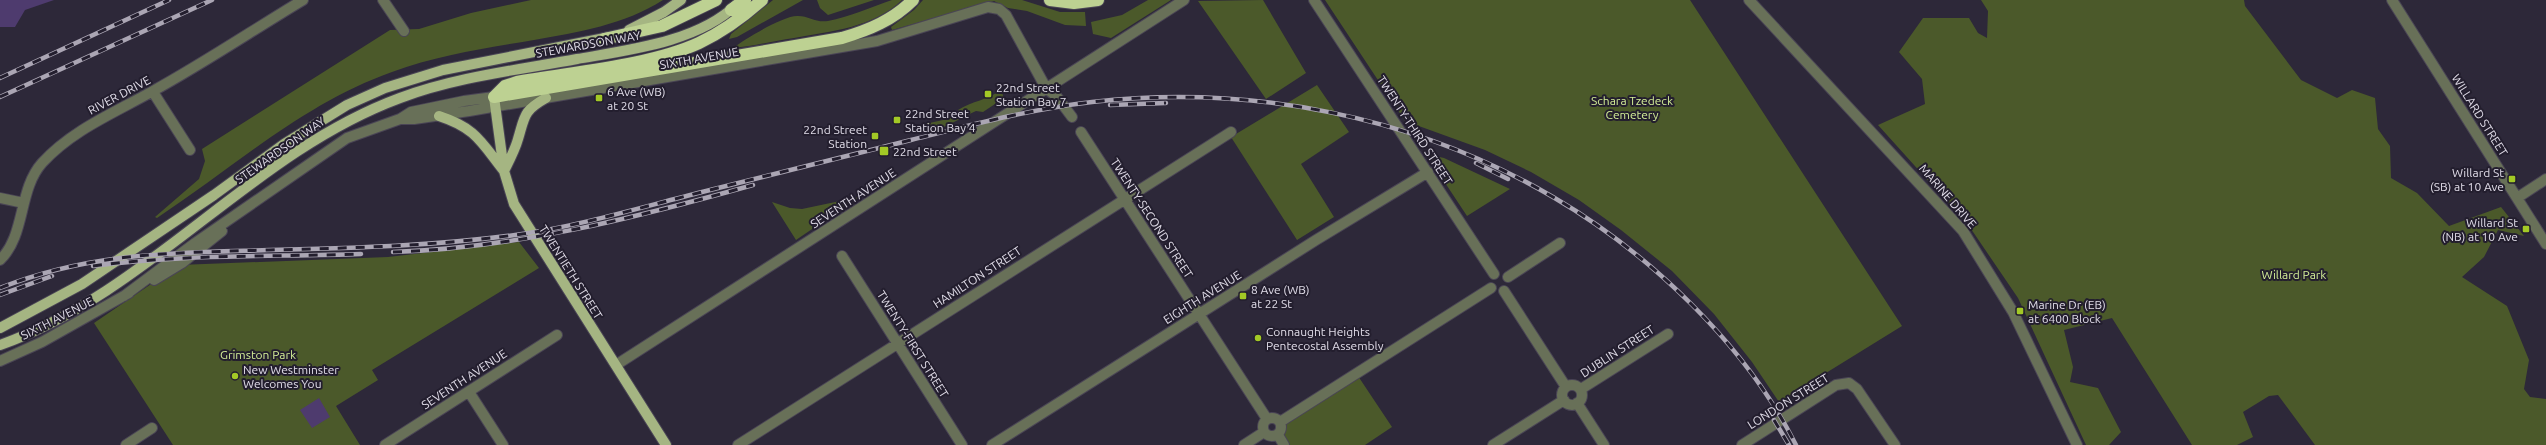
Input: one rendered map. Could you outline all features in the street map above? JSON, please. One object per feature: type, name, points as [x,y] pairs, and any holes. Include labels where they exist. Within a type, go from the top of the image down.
[{"type":"highway","points":[[604,40],[662,26],[716,0]]},
{"type":"highway","points":[[731,10],[745,0]]},
{"type":"highway","points":[[494,102],[505,86],[517,82],[645,59],[683,49],[730,25],[762,0]]},
{"type":"highway","points":[[494,102],[842,38],[874,28],[892,18],[913,0]]},
{"type":"highway","points":[[1050,0],[1074,3],[1098,0]]},
{"type":"main road","name":"STEWARDSON WAY","points":[[0,328],[82,284],[214,195],[284,144],[347,106],[385,88],[443,70],[604,40],[646,22],[681,0]]},
{"type":"main road","name":"STEWARDSON WAY","points":[[0,345],[53,321],[115,286],[149,263],[286,159],[354,117],[419,91],[459,80],[645,47],[704,26],[731,10],[740,0]]},
{"type":"main road","points":[[439,116],[460,122],[469,128],[504,171],[518,140],[524,117],[532,106],[546,98]]},
{"type":"main road","name":"TWENTIETH STREET","points":[[494,102],[504,171],[514,204],[524,223],[666,445]]},
{"type":"street","name":"RIVER DRIVE","points":[[0,260],[13,237],[36,171],[57,149],[84,128],[153,92],[303,0]]},
{"type":"street","points":[[383,0],[404,31]]},
{"type":"street","name":"SEVENTH AVENUE","points":[[616,365],[1184,0]]},
{"type":"street","name":"TWENTY-THIRD STREET","points":[[1314,0],[1494,274]]},
{"type":"street","name":"MARINE DRIVE","points":[[1749,0],[1963,232],[2013,312],[2077,445]]},
{"type":"street","name":"WILLARD STREET","points":[[2392,0],[2546,244]]},
{"type":"street","name":"SIXTH AVENUE","points":[[400,119],[411,112],[434,107],[546,98],[877,41],[983,8],[999,9],[1006,15],[1046,88]]},
{"type":"street","points":[[1046,88],[1057,97],[1072,117]]},
{"type":"street","points":[[153,92],[190,150]]},
{"type":"street","name":"SIXTH AVENUE","points":[[0,361],[42,342],[124,296],[195,242],[227,222],[330,147],[374,126],[400,119],[439,116],[494,102]]},
{"type":"street","name":"TWENTY-SECOND STREET","points":[[1081,132],[1267,419]]},
{"type":"street","name":"HAMILTON STREET","points":[[738,445],[1231,132]]},
{"type":"street","name":"EIGHTH AVENUE","points":[[992,445],[1428,172]]},
{"type":"street","points":[[2517,198],[2546,179]]},
{"type":"street","points":[[0,198],[24,203]]},
{"type":"street","points":[[1508,277],[1560,243]]},
{"type":"street","name":"TWENTY-FIRST STREET","points":[[842,256],[962,445]]},
{"type":"street","points":[[1491,288],[1490,279],[1494,274],[1500,272],[1508,277]]},
{"type":"street","points":[[1491,288],[1499,292],[1504,291],[1508,286],[1508,277]]},
{"type":"street","points":[[1280,422],[1491,288]]},
{"type":"street","points":[[1504,291],[1566,387]]},
{"type":"street","name":"DUBLIN STREET","points":[[1581,390],[1668,334]]},
{"type":"street","name":"SEVENTH AVENUE","points":[[385,445],[557,335]]},
{"type":"street","name":"LONDON STREET","points":[[1742,445],[1836,385],[1849,383],[1857,389],[1895,445]]},
{"type":"street","points":[[1573,385],[1581,390],[1582,396],[1577,403],[1569,404],[1564,400],[1563,394],[1566,387],[1573,385]]},
{"type":"street","points":[[469,392],[503,445]]},
{"type":"street","points":[[1493,445],[1564,400]]},
{"type":"street","points":[[1577,403],[1604,445]]},
{"type":"street","points":[[1278,435],[1269,436],[1264,432],[1263,426],[1267,419],[1273,418],[1280,422]]},
{"type":"street","points":[[1278,435],[1281,430],[1280,422]]},
{"type":"street","points":[[126,445],[152,428]]},
{"type":"street","points":[[1244,445],[1264,432]]},
{"type":"street","points":[[1278,435],[1284,445]]},
{"type":"green space","points":[[531,0],[663,0],[648,9],[617,22],[567,34],[480,49],[427,61],[392,72],[360,85],[299,118],[157,218],[155,217],[199,179],[205,161],[202,149],[390,30],[419,29],[471,13]]},
{"type":"green space","points":[[773,0],[803,0],[737,37],[729,39],[731,34]]},
{"type":"green space","points":[[817,0],[874,0],[828,15],[820,8]]},
{"type":"green space","points":[[892,0],[902,0],[878,17],[851,27],[733,48],[765,28],[784,19],[802,16],[820,21],[828,21]]},
{"type":"green space","points":[[923,0],[1022,0],[1060,12],[1085,12],[1086,26],[1065,25],[1027,11],[1008,8],[994,1],[892,30],[891,27],[914,10]]},
{"type":"green space","points":[[1148,0],[1171,0],[1111,38],[1093,34],[1091,22],[1122,15]]},
{"type":"green space","points":[[1263,0],[1306,73],[1266,99],[1198,1]]},
{"type":"green space","name":"Schara Tzedeck Cemetery","points":[[1325,0],[1690,0],[1902,326],[1779,402],[1752,362],[1714,314],[1672,271],[1621,230],[1579,200],[1531,172],[1485,150],[1405,121]]},
{"type":"green space","name":"Willard Park","points":[[1981,0],[2244,0],[2245,6],[2301,80],[2337,98],[2352,90],[2375,98],[2378,129],[2390,146],[2391,178],[2417,193],[2449,226],[2501,207],[2524,236],[2498,230],[2484,257],[2462,277],[2507,306],[2529,360],[2524,389],[2530,397],[2546,399],[2546,445],[2315,445],[2278,395],[2269,396],[2243,412],[2253,437],[2237,445],[2192,445],[2112,318],[2064,330],[2073,367],[2070,382],[2098,388],[2121,432],[2109,445],[2086,445],[2018,298],[1969,226],[1878,125],[1925,104],[1922,79],[1899,52],[1923,18],[1969,18],[1978,33],[1987,38],[1988,11]]},
{"type":"green space","points":[[1317,85],[1349,132],[1301,164],[1334,217],[1297,240],[1231,137]]},
{"type":"green space","points":[[1001,90],[1004,98],[983,112],[976,111],[963,117],[958,110],[969,104],[991,96]]},
{"type":"green space","points":[[956,113],[960,119],[928,135],[925,124],[943,120]]},
{"type":"green space","points":[[1426,154],[1444,158],[1510,189],[1467,216]]},
{"type":"green space","points":[[859,197],[796,240],[772,202],[790,208],[802,209]]},
{"type":"green space","name":"Grimston Park","points":[[519,242],[539,268],[372,370],[378,380],[336,406],[360,445],[173,445],[94,323],[179,265],[388,257]]},
{"type":"green space","points":[[1358,376],[1392,427],[1365,445],[1288,445],[1277,428]]},
{"type":"shaded area","points":[[0,0],[54,0],[25,10],[15,27],[0,27]]},
{"type":"shaded area","points":[[319,398],[330,417],[312,428],[300,410]]},
{"type":"railway","points":[[0,78],[169,0]]},
{"type":"railway","points":[[0,97],[212,0]]},
{"type":"railway","points":[[0,288],[34,276],[67,267],[132,257],[199,252],[427,244],[522,234],[567,226],[979,123],[1069,105],[1152,98],[1212,98],[1271,103],[1330,112],[1388,127],[1445,145],[1500,169],[1553,197],[1589,220],[1624,245],[1692,304],[1722,337],[1750,372],[1775,408],[1796,445]]},
{"type":"railway","points":[[1110,105],[1166,103]]},
{"type":"railway","points":[[1476,163],[1508,179]]},
{"type":"railway","points":[[393,252],[439,249],[530,238],[620,220],[753,185]]},
{"type":"railway","points":[[93,266],[159,259],[361,254]]},
{"type":"railway","points":[[0,295],[52,276]]},
{"type":"railway","points":[[1774,420],[1789,445]]},
{"type":"place","name":"22nd Street Station Bay 7","points":[[988,94]]},
{"type":"place","name":"6 Ave (WB) at 20 St","points":[[599,98]]},
{"type":"place","name":"22nd Street Station Bay 4","points":[[897,120]]},
{"type":"place","name":"22nd Street Station","points":[[875,136]]},
{"type":"place","name":"22nd Street","points":[[884,151]]},
{"type":"place","name":"Willard St (SB) at 10 Ave","points":[[2512,179]]},
{"type":"place","name":"Willard St (NB) at 10 Ave","points":[[2526,229]]},
{"type":"place","name":"8 Ave (WB) at 22 St","points":[[1243,296]]},
{"type":"place","name":"Marine Dr (EB) at 6400 Block","points":[[2020,311]]},
{"type":"place","name":"Connaught Heights Pentecostal Assembly","points":[[1258,338]]},
{"type":"place","name":"New Westminster Welcomes You","points":[[235,376]]}]
